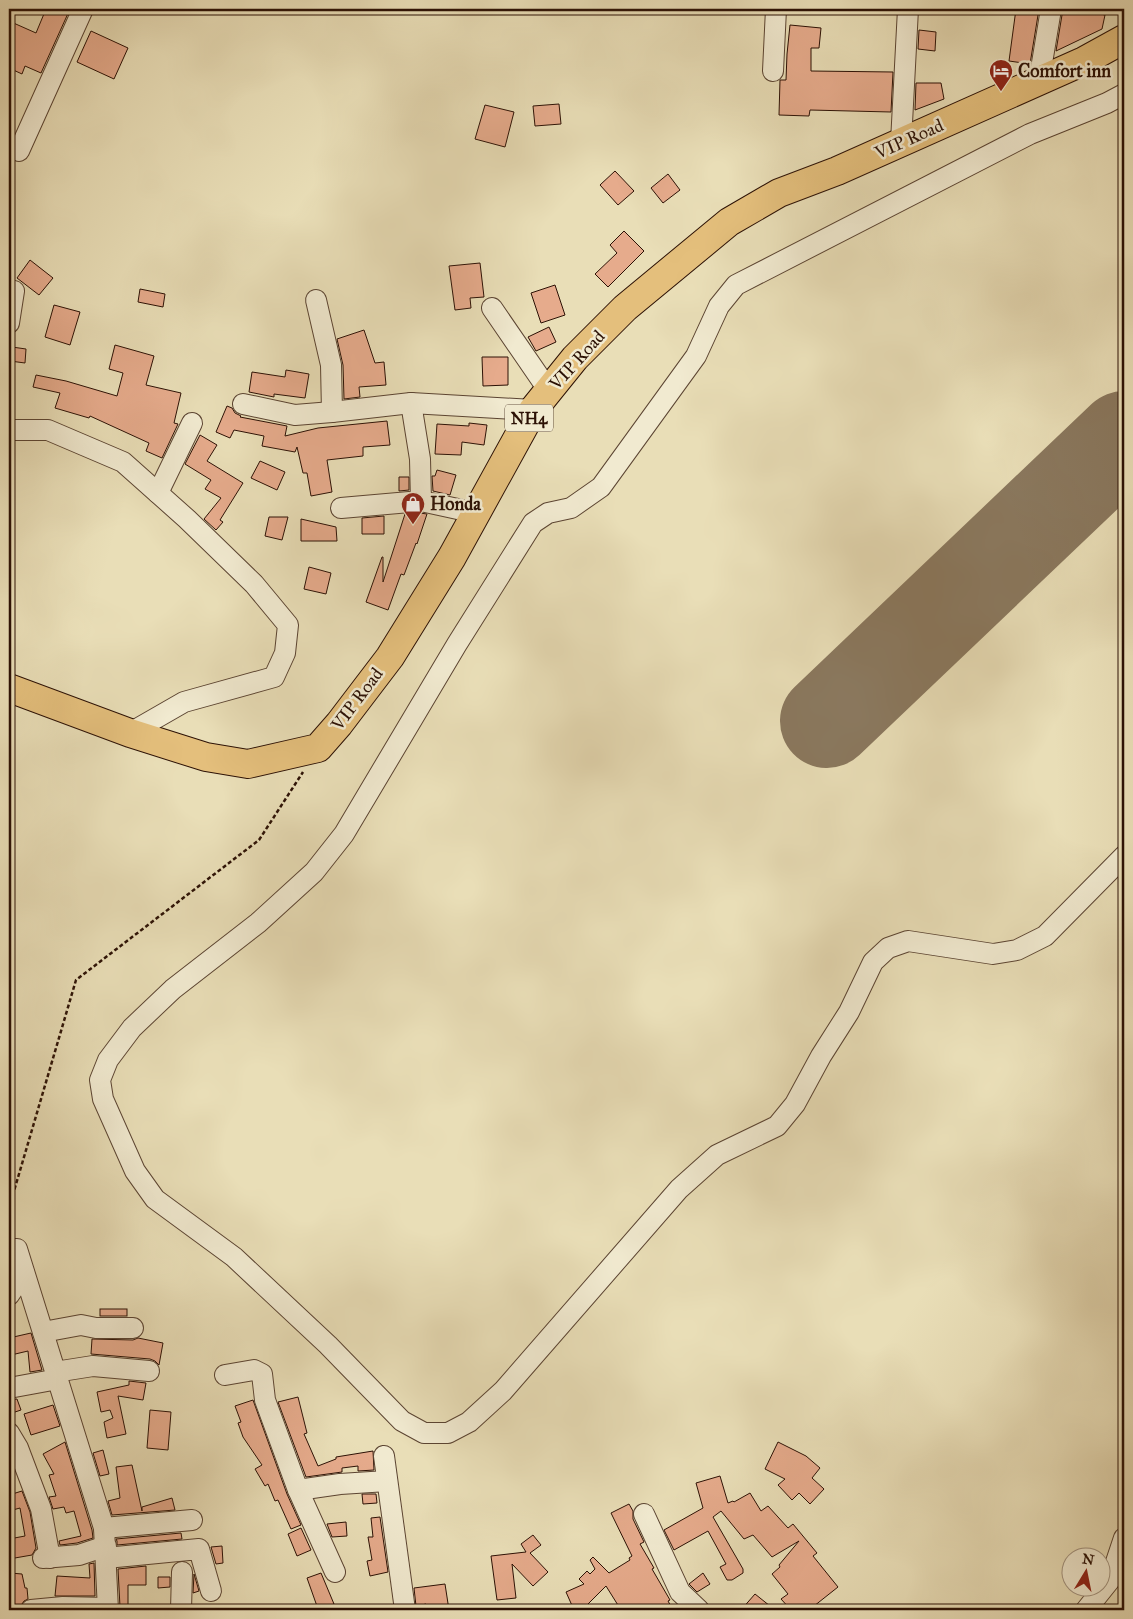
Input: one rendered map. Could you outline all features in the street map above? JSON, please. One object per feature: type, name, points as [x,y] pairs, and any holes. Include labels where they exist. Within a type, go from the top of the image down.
[{"type":"highway","name":"VIP Road","points":[[318,748],[339,724],[390,657],[452,557],[541,400],[576,358],[625,308],[729,222],[779,193],[837,171],[1084,61],[1124,39]]},
{"type":"highway","points":[[9,688],[130,733],[206,757],[248,764],[318,748]]},
{"type":"street","points":[[19,151],[83,9]]},
{"type":"street","points":[[773,71],[776,9]]},
{"type":"street","points":[[901,142],[908,9]]},
{"type":"street","points":[[1039,81],[1051,9]]},
{"type":"street","points":[[1124,94],[1107,103],[1030,134],[736,285],[719,306],[696,356],[601,487],[571,508],[548,512],[533,524],[457,644],[344,834],[314,872],[258,923],[173,989],[132,1028],[108,1060],[100,1080],[103,1099],[135,1171],[155,1199],[234,1257],[328,1345],[402,1421],[424,1433],[448,1433],[469,1422],[504,1390],[679,1189],[717,1154],[777,1126],[795,1104],[821,1056],[849,1012],[873,962],[888,948],[908,941],[993,954],[1016,950],[1045,936],[1124,856]]},
{"type":"street","points":[[9,323],[14,291]]},
{"type":"street","points":[[316,300],[331,365],[332,412]]},
{"type":"street","points":[[243,404],[295,415],[411,403],[541,400],[492,308]]},
{"type":"street","points":[[411,403],[420,460],[421,501]]},
{"type":"street","points":[[158,493],[192,423]]},
{"type":"street","points":[[9,430],[48,430],[123,462],[254,584],[288,625],[285,653],[274,677],[184,702],[130,733]]},
{"type":"street","points":[[341,508],[421,501],[476,513]]},
{"type":"street","points":[[9,1250],[17,1249],[57,1375],[105,1544],[108,1609],[63,1607],[31,1610]]},
{"type":"street","points":[[9,1295],[24,1273]]},
{"type":"street","points":[[43,1332],[81,1325],[96,1328],[133,1328]]},
{"type":"street","points":[[9,1388],[93,1366],[149,1371]]},
{"type":"street","points":[[225,1375],[254,1370],[262,1374],[265,1400],[298,1490],[335,1572]]},
{"type":"street","points":[[9,1433],[18,1448],[41,1509],[46,1558],[79,1555],[105,1544],[192,1520]]},
{"type":"street","points":[[384,1456],[405,1610]]},
{"type":"street","points":[[298,1490],[340,1484],[387,1481]]},
{"type":"street","points":[[644,1514],[680,1592],[699,1610]]},
{"type":"street","points":[[1086,1610],[1110,1580],[1124,1538]]},
{"type":"street","points":[[105,1544],[199,1549],[211,1591]]},
{"type":"street","points":[[181,1610],[182,1572]]},
{"type":"path","points":[[9,1208],[76,980],[259,840],[318,748]]},
{"type":"building","points":[[46,9],[70,9],[41,73],[25,66],[22,74],[9,68],[9,21],[36,33]]},
{"type":"building","points":[[1016,9],[1039,9],[1030,64],[1009,61]]},
{"type":"building","points":[[1063,9],[1101,9],[1100,14],[1105,15],[1102,29],[1056,51]]},
{"type":"building","points":[[790,25],[821,28],[819,48],[811,48],[811,71],[893,72],[891,112],[810,110],[809,116],[779,115],[780,80],[786,80]]},
{"type":"building","points":[[919,30],[936,32],[935,51],[918,49]]},
{"type":"building","points":[[91,31],[128,48],[114,79],[77,62]]},
{"type":"building","points":[[916,83],[941,83],[944,99],[915,110]]},
{"type":"building","points":[[559,104],[561,124],[535,126],[533,106]]},
{"type":"building","points":[[485,105],[514,112],[505,147],[475,139]]},
{"type":"building","points":[[615,171],[634,191],[618,205],[600,185]]},
{"type":"building","points":[[668,174],[680,190],[663,203],[651,188]]},
{"type":"building","points":[[624,231],[644,251],[608,287],[595,274],[617,253],[610,245]]},
{"type":"building","points":[[30,260],[53,278],[39,295],[17,278]]},
{"type":"building","points":[[480,263],[484,297],[470,298],[471,308],[455,310],[449,266]]},
{"type":"building","points":[[555,285],[565,315],[541,323],[531,293]]},
{"type":"building","points":[[140,289],[165,294],[163,307],[138,302]]},
{"type":"building","points":[[54,305],[80,312],[70,345],[45,337]]},
{"type":"building","points":[[549,327],[556,342],[536,351],[528,337]]},
{"type":"building","points":[[364,330],[375,363],[384,362],[386,385],[359,387],[360,397],[344,399],[343,365],[337,339]]},
{"type":"building","points":[[115,345],[154,356],[146,385],[181,393],[174,423],[178,424],[162,458],[146,451],[149,443],[90,416],[89,418],[55,408],[60,393],[33,387],[36,375],[66,381],[117,396],[123,373],[109,369]]},
{"type":"building","points":[[12,347],[26,349],[25,363],[10,361]]},
{"type":"building","points":[[482,357],[508,357],[508,385],[483,386]]},
{"type":"building","points":[[286,370],[309,374],[305,398],[274,394],[274,397],[249,392],[252,372],[285,377]]},
{"type":"building","points":[[227,406],[232,408],[240,417],[287,426],[285,436],[318,428],[387,421],[390,445],[363,447],[363,456],[327,460],[332,492],[311,496],[307,473],[303,473],[297,447],[295,452],[262,446],[264,436],[234,430],[230,438],[216,432]]},
{"type":"building","points":[[469,423],[487,425],[484,445],[462,442],[461,455],[435,454],[437,424],[469,426]]},
{"type":"building","points":[[200,435],[217,445],[207,461],[243,483],[220,520],[223,522],[216,530],[204,519],[221,498],[205,489],[211,480],[185,464]]},
{"type":"building","points":[[260,461],[285,472],[277,490],[251,478]]},
{"type":"building","points":[[437,470],[456,475],[450,495],[433,491],[432,476],[435,476]]},
{"type":"building","points":[[399,477],[409,477],[409,490],[399,491]]},
{"type":"building","points":[[405,514],[427,514],[417,544],[404,575],[401,574],[388,610],[366,602],[382,557],[383,582]]},
{"type":"building","points":[[384,516],[384,534],[362,534],[362,518]]},
{"type":"building","points":[[269,517],[288,517],[282,540],[265,536]]},
{"type":"building","points":[[301,519],[336,527],[337,541],[301,541]]},
{"type":"building","points":[[309,567],[331,573],[326,594],[304,589]]},
{"type":"building","points":[[100,1309],[127,1309],[127,1316],[100,1316]]},
{"type":"building","points":[[31,1333],[42,1370],[30,1372],[28,1351],[11,1355],[9,1338]]},
{"type":"building","points":[[138,1338],[163,1343],[159,1365],[150,1359],[91,1354],[92,1339],[133,1340]]},
{"type":"building","points":[[129,1381],[146,1383],[143,1400],[118,1396],[126,1434],[107,1438],[104,1422],[113,1418],[110,1410],[101,1412],[97,1392],[129,1385]]},
{"type":"building","points":[[298,1397],[307,1433],[304,1434],[318,1466],[336,1459],[336,1457],[373,1451],[374,1470],[358,1471],[358,1466],[342,1468],[342,1472],[306,1477],[278,1402]]},
{"type":"building","points":[[17,1399],[21,1410],[9,1414],[9,1400]]},
{"type":"building","points":[[253,1400],[287,1494],[301,1525],[291,1529],[278,1500],[275,1501],[268,1484],[265,1486],[255,1469],[262,1465],[243,1437],[238,1423],[241,1422],[235,1406]]},
{"type":"building","points":[[53,1405],[60,1426],[31,1435],[24,1414]]},
{"type":"building","points":[[150,1410],[171,1412],[168,1450],[147,1448]]},
{"type":"building","points":[[65,1442],[93,1538],[77,1543],[60,1545],[59,1541],[81,1536],[74,1511],[66,1513],[64,1507],[53,1509],[49,1497],[56,1496],[49,1475],[54,1474],[43,1454]]},
{"type":"building","points":[[778,1442],[806,1456],[820,1468],[812,1478],[824,1489],[810,1504],[799,1493],[792,1500],[778,1485],[785,1479],[765,1469]]},
{"type":"building","points":[[103,1450],[109,1474],[100,1476],[93,1453]]},
{"type":"building","points":[[132,1465],[142,1511],[142,1507],[172,1498],[175,1510],[112,1515],[108,1501],[120,1498],[116,1467]]},
{"type":"building","points":[[720,1476],[728,1503],[734,1502],[750,1493],[761,1511],[768,1506],[788,1528],[793,1524],[817,1553],[813,1556],[838,1587],[809,1610],[791,1610],[781,1599],[788,1594],[772,1574],[780,1567],[779,1565],[799,1541],[772,1557],[753,1535],[744,1539],[721,1511],[713,1517],[743,1569],[743,1573],[732,1580],[727,1580],[720,1567],[726,1564],[708,1531],[674,1550],[664,1530],[703,1508],[696,1483]]},
{"type":"building","points":[[22,1491],[30,1512],[36,1548],[32,1555],[9,1559],[9,1539],[25,1536],[20,1508],[9,1511],[9,1495]]},
{"type":"building","points":[[362,1494],[376,1494],[377,1503],[363,1504]]},
{"type":"building","points":[[629,1504],[633,1511],[633,1519],[644,1542],[640,1544],[670,1600],[668,1601],[673,1610],[621,1610],[606,1586],[588,1604],[591,1610],[574,1610],[566,1592],[584,1584],[579,1579],[587,1571],[590,1574],[595,1569],[590,1560],[593,1557],[609,1573],[630,1560],[629,1558],[632,1556],[611,1513]]},
{"type":"building","points":[[380,1517],[388,1572],[370,1576],[367,1561],[372,1560],[368,1537],[373,1537],[371,1518]]},
{"type":"building","points":[[346,1522],[347,1536],[332,1537],[327,1524]]},
{"type":"building","points":[[301,1528],[311,1550],[297,1556],[288,1534]]},
{"type":"building","points":[[181,1533],[182,1539],[117,1545],[116,1539]]},
{"type":"building","points":[[533,1535],[541,1545],[530,1553],[548,1572],[533,1586],[512,1564],[516,1598],[497,1600],[491,1556],[526,1552],[521,1544]]},
{"type":"building","points":[[222,1546],[223,1563],[216,1564],[211,1547]]},
{"type":"building","points":[[94,1563],[95,1596],[55,1596],[57,1576],[90,1578],[89,1564]]},
{"type":"building","points":[[146,1566],[146,1585],[128,1585],[128,1607],[120,1607],[118,1569]]},
{"type":"building","points":[[10,1573],[22,1574],[25,1588],[27,1588],[28,1599],[20,1607],[13,1607]]},
{"type":"building","points":[[321,1573],[334,1604],[318,1609],[307,1578]]},
{"type":"building","points":[[703,1573],[710,1584],[697,1592],[689,1584]]},
{"type":"building","points":[[194,1574],[199,1591],[193,1593]]},
{"type":"building","points":[[158,1577],[170,1577],[170,1587],[158,1588]]},
{"type":"building","points":[[445,1584],[449,1610],[426,1610],[426,1604],[416,1606],[414,1588]]},
{"type":"building","points":[[755,1594],[775,1610],[741,1610]]},
{"type":"runway","points":[[827,721],[1124,438]]},
{"type":"place","name":"Comfort inn","points":[[1001,92]]},
{"type":"place","name":"Honda","points":[[413,525]]}]
